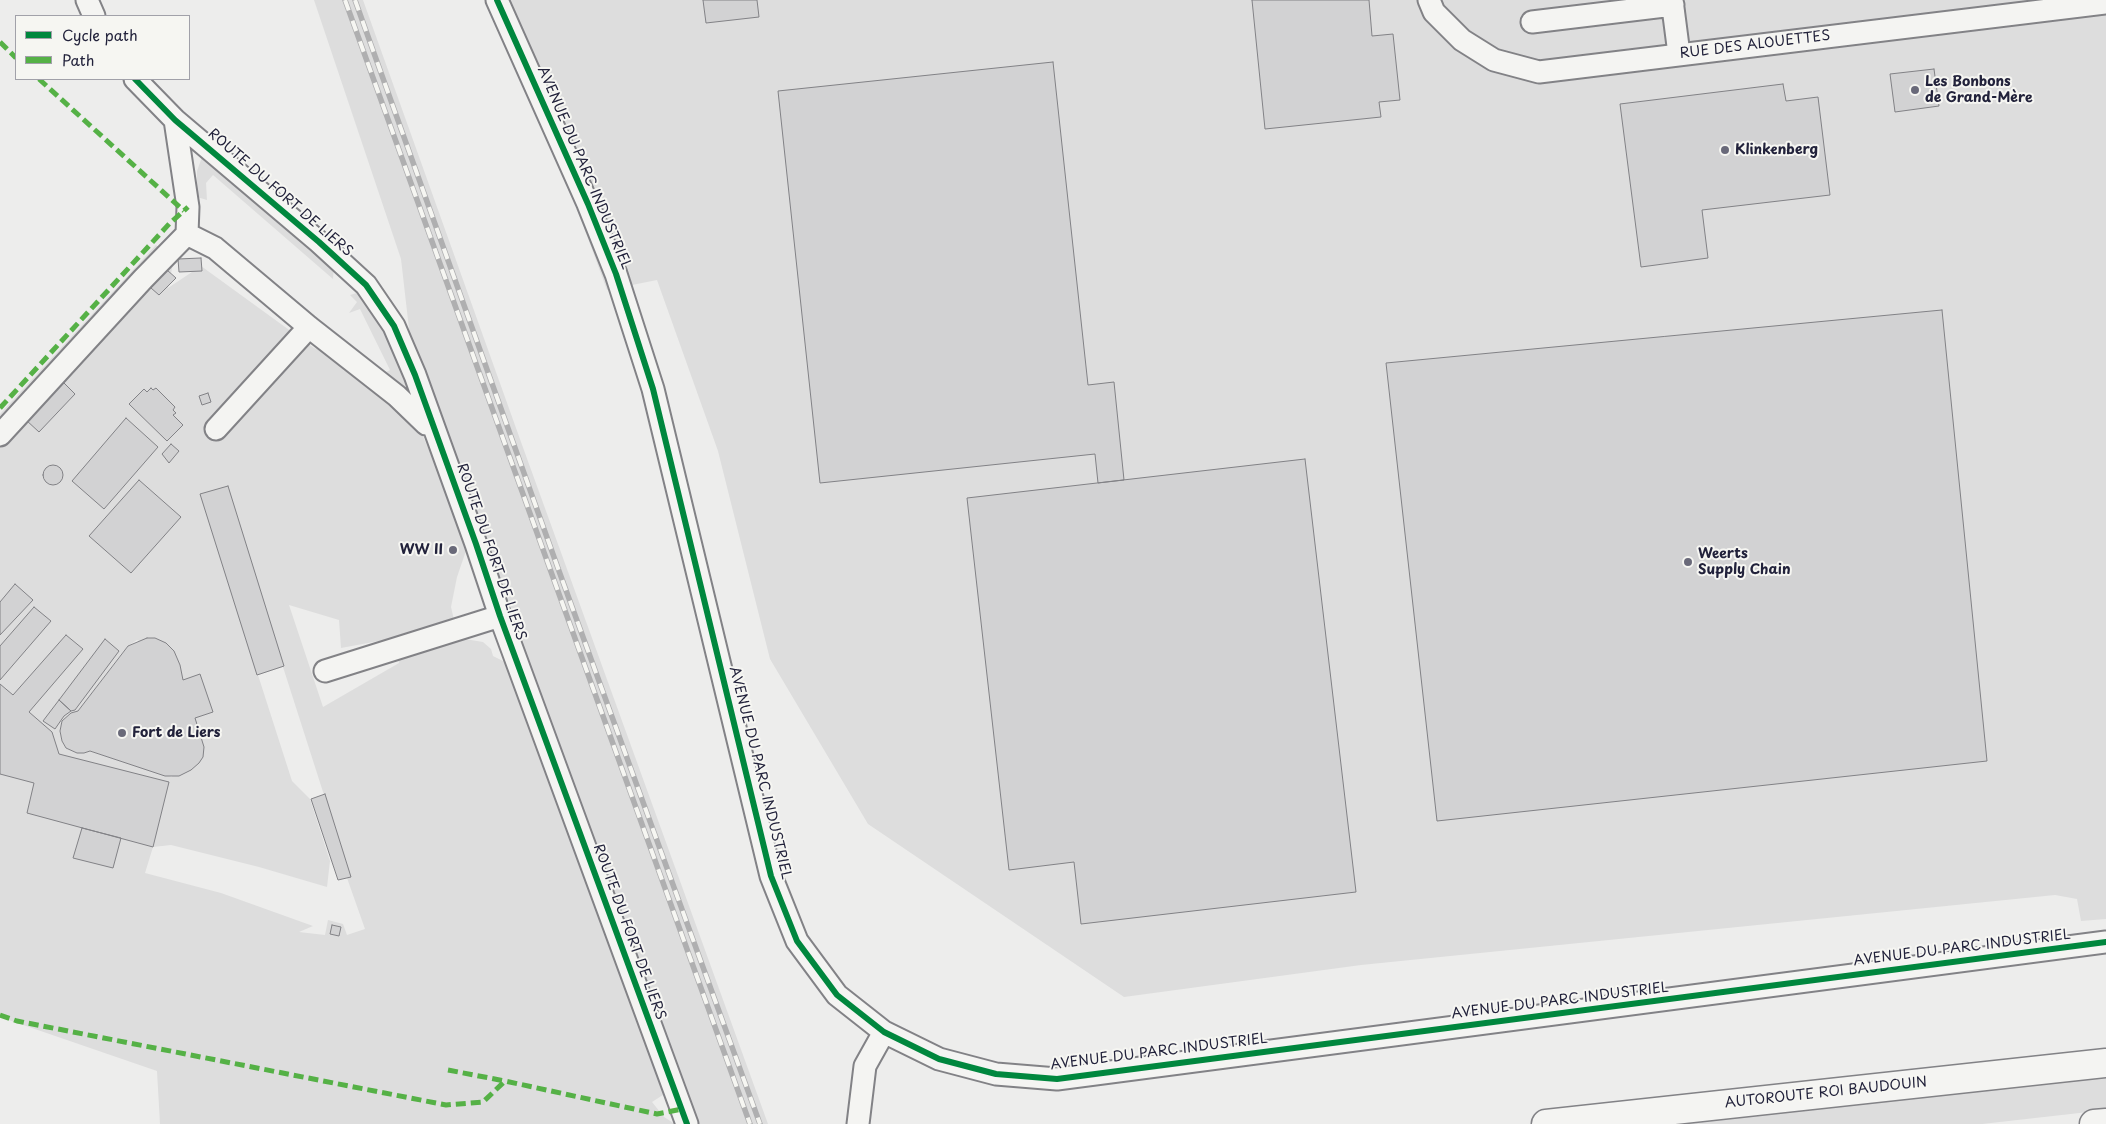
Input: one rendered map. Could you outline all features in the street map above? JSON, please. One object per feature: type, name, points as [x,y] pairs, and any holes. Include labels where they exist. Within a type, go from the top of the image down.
[{"type":"highway","name":"AUTOROUTE ROI BAUDOUIN","points":[[1546,1124],[2106,1063]]},
{"type":"highway","points":[[2094,1124],[2106,1123]]},
{"type":"street","points":[[87,0],[94,15]]},
{"type":"street","name":"AVENUE DU PARC INDUSTRIEL","points":[[497,0],[588,204],[616,274],[650,380],[771,876],[796,940],[837,995],[884,1032],[939,1059],[996,1074],[1057,1079],[2106,942]]},
{"type":"street","name":"RUE DES ALOUETTES","points":[[1429,0],[1434,12],[1462,40],[1494,60],[1539,72],[2106,3]]},
{"type":"street","points":[[1532,22],[1673,3],[1679,54]]},
{"type":"street","name":"ROUTE DU FORT DE LIERS","points":[[136,80],[175,120],[319,242],[366,285],[394,326],[415,375],[500,616],[687,1124]]},
{"type":"street","points":[[0,435],[116,308],[187,234],[188,207],[175,120]]},
{"type":"street","points":[[187,234],[215,248],[309,327],[397,396],[426,424],[432,423]]},
{"type":"street","points":[[216,429],[309,327]]},
{"type":"street","points":[[325,671],[500,616]]},
{"type":"street","points":[[858,1124],[865,1066],[884,1032]]},
{"type":"shaded area","points":[[314,0],[363,0],[768,1124],[696,1124],[411,346],[401,259]]},
{"type":"shaded area","points":[[485,0],[2106,0],[2106,919],[2081,921],[2077,899],[2055,895],[1361,965],[1124,997],[868,824],[770,659],[718,451],[657,280],[607,290],[566,179]]},
{"type":"shaded area","points":[[202,157],[206,157],[334,265],[333,279],[213,175],[206,183],[207,200],[197,197],[197,171]]},
{"type":"shaded area","points":[[156,245],[174,259],[168,288],[201,266],[314,348],[333,355],[418,425],[447,491],[467,548],[457,577],[451,607],[454,620],[465,639],[483,642],[491,649],[493,656],[507,663],[666,1093],[652,1102],[664,1117],[675,1124],[160,1124],[157,1071],[0,1017],[0,414]],"holes":[[[289,605],[339,620],[341,648],[411,635],[397,654],[399,663],[323,707]],[[137,640],[169,652],[184,688],[192,729],[172,777],[90,751],[77,753],[66,748],[62,741],[60,731],[62,721],[71,713],[78,711],[128,646]],[[283,667],[324,795],[347,878],[365,929],[347,935],[343,924],[328,920],[325,935],[299,932],[313,926],[221,893],[145,873],[153,847],[171,845],[259,867],[327,887],[330,861],[310,799],[292,781],[258,675]]]},
{"type":"shaded area","points":[[360,292],[374,307],[413,392],[403,395],[380,375],[390,370],[360,309],[349,313],[357,302],[350,295]]},
{"type":"shaded area","points":[[2106,1077],[2106,1110],[1982,1124],[1675,1124]]},
{"type":"building","points":[[703,0],[757,0],[759,17],[706,23]]},
{"type":"building","points":[[1252,0],[1369,0],[1372,36],[1393,34],[1400,100],[1379,102],[1381,117],[1265,129]]},
{"type":"building","points":[[1053,62],[1088,385],[1114,382],[1124,480],[1098,483],[1095,454],[820,483],[778,91]]},
{"type":"building","name":"Les Bonbons de Grand-Mère","points":[[1934,69],[1939,106],[1895,112],[1890,74]]},
{"type":"building","name":"Klinkenberg","points":[[1783,84],[1786,101],[1818,97],[1830,195],[1702,210],[1708,258],[1641,267],[1620,104]]},
{"type":"building","points":[[201,258],[202,271],[179,272],[178,259]]},
{"type":"building","points":[[167,270],[176,278],[159,295],[151,288]]},
{"type":"building","name":"Weerts Supply Chain","points":[[1942,310],[1987,761],[1437,821],[1386,363]]},
{"type":"building","points":[[62,381],[75,394],[39,432],[26,420]]},
{"type":"building","points":[[151,388],[153,390],[156,388],[175,407],[173,410],[176,413],[173,415],[183,425],[167,441],[129,404],[144,389],[147,392]]},
{"type":"building","points":[[208,393],[211,402],[202,405],[199,396]]},
{"type":"building","points":[[126,418],[158,447],[104,509],[72,481]]},
{"type":"building","points":[[171,444],[179,451],[169,463],[162,454]]},
{"type":"building","points":[[1305,459],[1356,892],[1081,924],[1074,862],[1009,870],[967,498]]},
{"type":"building","points":[[53,465],[60,468],[63,475],[60,482],[53,485],[46,482],[43,475],[46,468]]},
{"type":"building","points":[[139,480],[181,517],[131,573],[89,536]]},
{"type":"building","points":[[228,486],[284,666],[257,675],[200,494]]},
{"type":"building","points":[[15,584],[33,600],[0,635],[0,602]]},
{"type":"building","points":[[34,607],[51,621],[0,680],[0,646]]},
{"type":"building","points":[[66,635],[83,649],[29,712],[52,732],[59,754],[169,782],[153,847],[27,813],[34,783],[0,774],[0,684],[13,695]]},
{"type":"building","points":[[147,638],[155,638],[166,643],[174,651],[180,665],[183,680],[200,674],[213,712],[195,718],[204,747],[203,757],[191,770],[179,776],[165,776],[90,751],[77,753],[66,748],[62,741],[60,731],[62,721],[71,713],[78,711],[128,646]]},
{"type":"building","points":[[105,639],[119,651],[75,710],[71,711],[59,700]]},
{"type":"building","points":[[59,700],[71,711],[64,716],[55,729],[43,721]]},
{"type":"building","points":[[325,794],[351,877],[338,880],[311,799]]},
{"type":"building","points":[[82,828],[121,838],[113,868],[73,858]]},
{"type":"building","points":[[332,925],[341,927],[339,936],[330,934]]},
{"type":"railway","points":[[345,0],[750,1124]]},
{"type":"railway","points":[[355,0],[559,571],[760,1124]]},
{"type":"marked path","points":[[0,42],[15,57]]},
{"type":"marked path","points":[[40,80],[184,211]]},
{"type":"marked path","points":[[0,408],[170,223],[188,207]]},
{"type":"marked path","points":[[0,1015],[17,1021],[446,1105],[483,1102],[505,1081],[657,1114],[682,1109]]},
{"type":"marked path","points":[[448,1070],[505,1081]]},
{"type":"cycle path","points":[[497,0],[588,204],[616,274],[653,389],[771,876],[797,941],[837,995],[884,1032],[939,1059],[996,1074],[1057,1079],[2106,942]]},
{"type":"cycle path","points":[[136,80],[175,120],[319,242],[366,285],[394,326],[415,375],[500,616],[687,1124]]},
{"type":"place","name":"Les Bonbons de Grand-Mère","points":[[1915,90]]},
{"type":"place","name":"Klinkenberg","points":[[1725,150]]},
{"type":"place","name":"WW II","points":[[453,550]]},
{"type":"place","name":"Weerts Supply Chain","points":[[1688,562]]},
{"type":"place","name":"Fort de Liers","points":[[122,733]]}]
